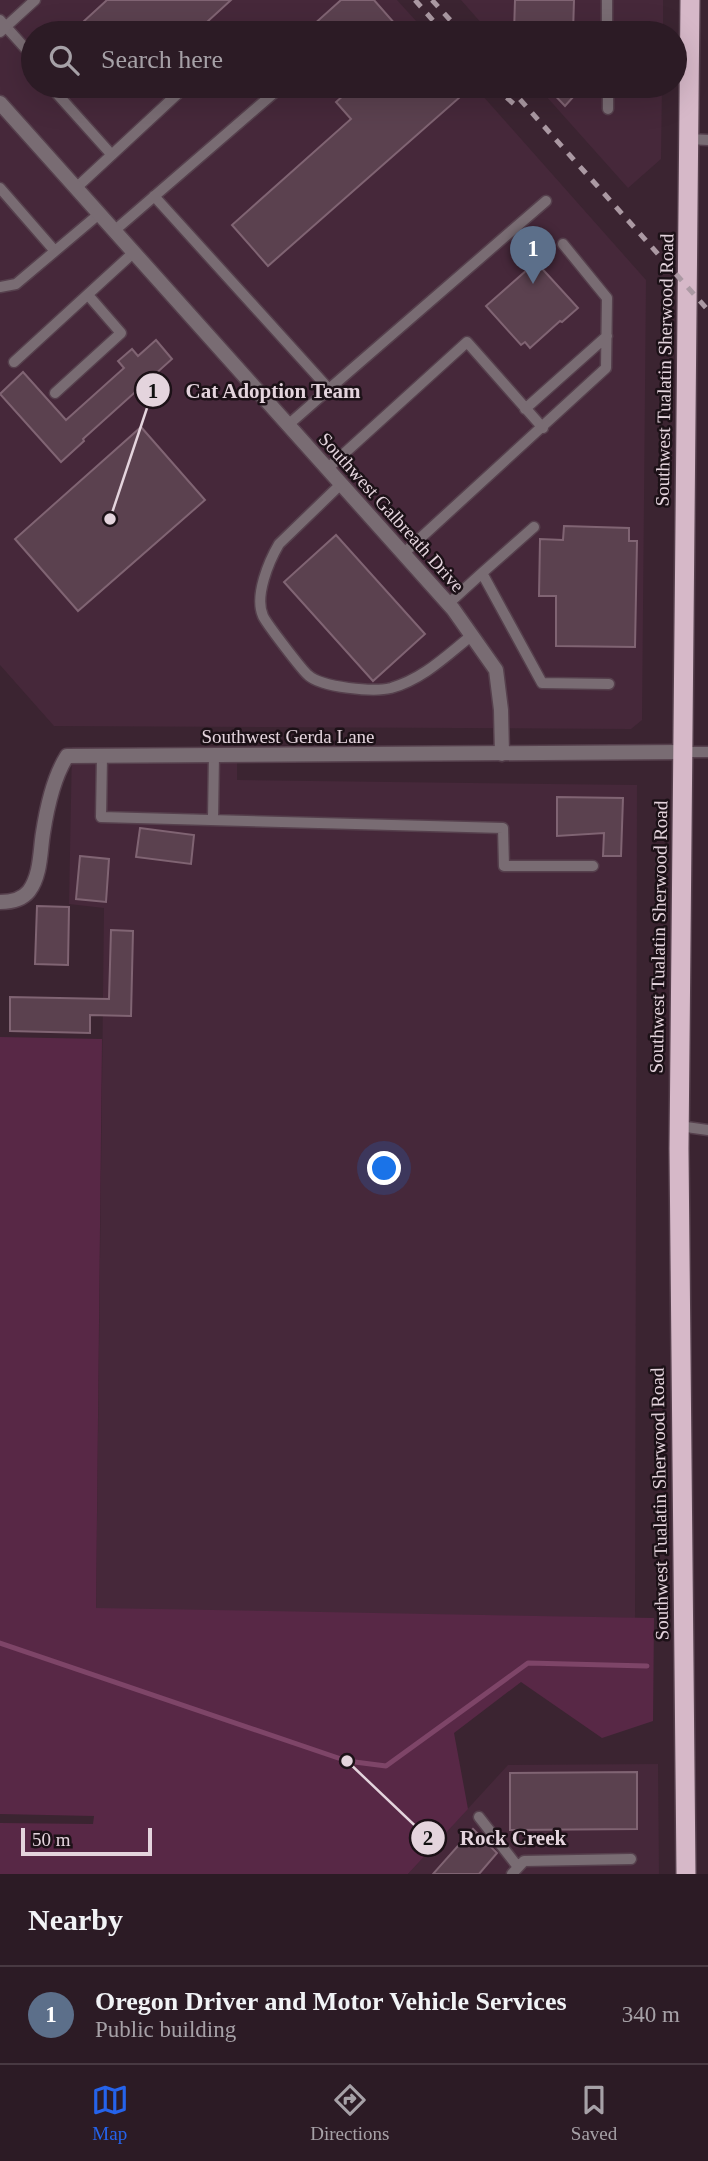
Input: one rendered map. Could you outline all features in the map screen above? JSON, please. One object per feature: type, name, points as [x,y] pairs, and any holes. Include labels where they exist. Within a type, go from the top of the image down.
[{"type":"highway","name":"Southwest Tualatin Sherwood Road","points":[[686,1874],[679,1126],[683,752],[698,139],[690,0]]},
{"type":"street","name":"Southwest Galbreath Drive","points":[[0,103],[448,604],[496,670],[501,710],[502,754]]},
{"type":"street","name":"Southwest Gerda Lane","points":[[0,902],[18,900],[34,883],[57,771],[67,756],[683,752]]},
{"type":"lane","points":[[21,44],[2,26],[36,0]]},
{"type":"lane","points":[[607,0],[607,21]]},
{"type":"lane","points":[[61,98],[111,154]]},
{"type":"lane","points":[[76,188],[173,98]]},
{"type":"lane","points":[[114,231],[265,98]]},
{"type":"lane","points":[[608,98],[608,108]]},
{"type":"lane","points":[[0,188],[54,250]]},
{"type":"lane","points":[[154,196],[329,389]]},
{"type":"lane","points":[[288,425],[546,201]]},
{"type":"lane","points":[[0,287],[16,284],[99,214]]},
{"type":"lane","points":[[403,554],[606,368],[607,298],[564,244]]},
{"type":"lane","points":[[14,362],[133,253]]},
{"type":"lane","points":[[55,393],[121,333],[88,295]]},
{"type":"lane","points":[[526,408],[607,337]]},
{"type":"lane","points":[[327,469],[467,342],[543,428]]},
{"type":"lane","points":[[341,484],[279,544],[263,582],[262,615],[309,677],[344,687],[388,689],[423,675],[471,636]]},
{"type":"lane","points":[[448,604],[534,527]]},
{"type":"lane","points":[[482,573],[542,683],[609,684]]},
{"type":"lane","points":[[683,752],[708,752]]},
{"type":"lane","points":[[102,755],[101,817],[503,828],[504,866],[593,866]]},
{"type":"lane","points":[[213,819],[214,755]]},
{"type":"lane","points":[[679,1126],[708,1130]]},
{"type":"lane","points":[[479,1817],[515,1871],[524,1861],[631,1858]]},
{"type":"shaded area","points":[[0,0],[397,0],[416,21],[21,21],[21,98],[485,98],[646,280],[642,720],[631,729],[54,726],[0,665]]},
{"type":"shaded area","points":[[461,0],[663,0],[663,21],[479,21]]},
{"type":"shaded area","points":[[548,98],[662,98],[661,159],[628,188]]},
{"type":"shaded area","points":[[72,747],[237,749],[237,780],[637,785],[635,1618],[96,1609],[104,908],[69,904]]},
{"type":"shaded area","points":[[0,1037],[102,1039],[96,1608],[654,1618],[653,1721],[602,1738],[521,1682],[454,1733],[468,1809],[408,1874],[0,1874],[0,1823],[93,1824],[94,1816],[0,1814]]},
{"type":"shaded area","points":[[658,1764],[659,1874],[408,1874],[508,1765]]},
{"type":"building","points":[[107,0],[231,0],[208,21],[84,21]]},
{"type":"building","points":[[341,0],[374,0],[392,21],[318,21]]},
{"type":"building","points":[[515,0],[574,0],[573,21],[514,21]]},
{"type":"building","points":[[340,98],[459,98],[268,266],[232,225],[351,119],[336,102]]},
{"type":"building","points":[[557,98],[572,98],[565,106]]},
{"type":"building","points":[[536,262],[578,308],[530,348],[525,342],[521,345],[486,306]]},
{"type":"building","points":[[156,340],[172,359],[61,462],[0,394],[23,372],[66,420],[124,368],[118,361],[132,349],[138,356]]},
{"type":"building","points":[[141,427],[205,500],[78,611],[15,539]]},
{"type":"building","points":[[564,526],[629,528],[629,541],[637,541],[635,647],[556,646],[556,596],[539,596],[540,539],[563,540]]},
{"type":"building","points":[[336,535],[425,634],[373,681],[284,582]]},
{"type":"building","points":[[557,797],[623,798],[621,856],[603,856],[604,833],[557,836]]},
{"type":"building","points":[[140,828],[194,835],[191,864],[136,857]]},
{"type":"building","points":[[80,856],[109,859],[106,902],[76,899]]},
{"type":"building","points":[[37,906],[69,907],[68,965],[35,964]]},
{"type":"building","points":[[111,930],[133,931],[131,1016],[90,1015],[90,1033],[10,1031],[10,997],[109,999]]},
{"type":"building","points":[[637,1772],[637,1829],[510,1830],[510,1773]]},
{"type":"building","points":[[473,1829],[497,1853],[479,1874],[433,1874]]},
{"type":"waterway","points":[[0,1643],[347,1761],[386,1766],[528,1663],[647,1666]]},
{"type":"railway","points":[[415,0],[433,21]]},
{"type":"railway","points":[[432,0],[451,21]]},
{"type":"railway","points":[[507,98],[514,104]]},
{"type":"railway","points":[[519,98],[708,310]]},
{"type":"place","name":"Oregon Driver and Motor Vehicle Services","points":[[533,284]]},
{"type":"place","name":"Cat Adoption Team","points":[[110,519]]},
{"type":"place","name":"Rock Creek","points":[[347,1761]]}]
